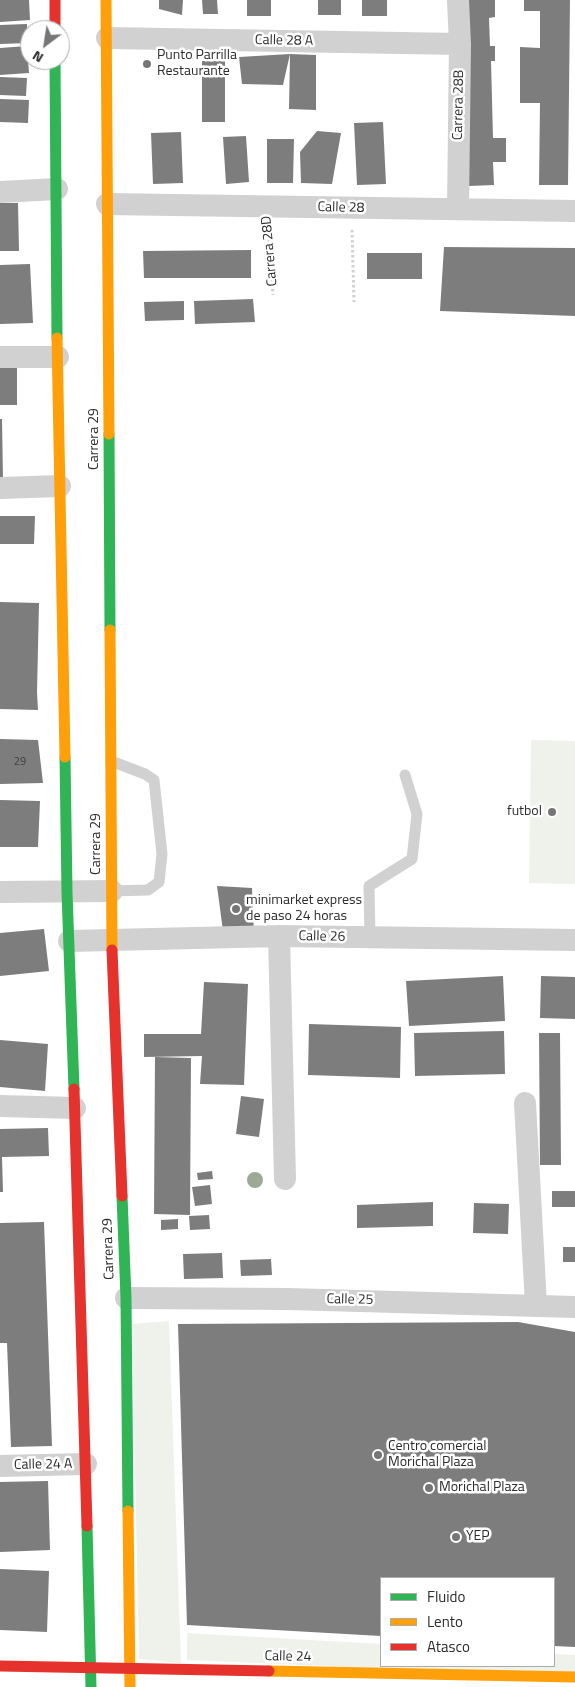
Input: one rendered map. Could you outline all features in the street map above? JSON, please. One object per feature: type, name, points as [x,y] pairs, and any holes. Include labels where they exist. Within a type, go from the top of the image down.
[{"type":"main road","points":[[55,0],[55,20]]},
{"type":"main road","name":"Carrera 29","points":[[106,0],[112,940],[126,1298],[130,1687]]},
{"type":"main road","points":[[55,70],[67,892],[86,1464],[91,1687]]},
{"type":"main road","name":"Calle 24","points":[[0,1666],[575,1677]]},
{"type":"street","name":"Carrera 28B","points":[[458,0],[460,44],[458,209]]},
{"type":"street","name":"Calle 28 A","points":[[107,38],[460,44]]},
{"type":"street","points":[[0,192],[56,189]]},
{"type":"street","name":"Calle 28","points":[[107,204],[575,211]]},
{"type":"street","points":[[0,357],[58,357]]},
{"type":"street","points":[[0,488],[60,486]]},
{"type":"street","points":[[0,892],[112,891]]},
{"type":"street","points":[[279,936],[285,1180]]},
{"type":"street","name":"Calle 26","points":[[69,941],[279,936],[575,940]]},
{"type":"street","points":[[525,1103],[536,1305]]},
{"type":"street","points":[[0,1106],[75,1108]]},
{"type":"street","name":"Calle 25","points":[[126,1298],[288,1299],[575,1307]]},
{"type":"street","name":"Calle 24 A","points":[[0,1466],[86,1464]]},
{"type":"lane","points":[[111,760],[145,774],[154,780],[162,854],[159,882],[148,890],[112,891]]},
{"type":"lane","points":[[370,938],[369,886],[412,859],[417,814],[405,775]]},
{"type":"path","name":"Carrera 28D","points":[[266,206],[273,295]]},
{"type":"path","points":[[352,208],[354,302]]},
{"type":"shaded area","name":"futbol","points":[[531,740],[575,741],[575,884],[529,883]]},
{"type":"shaded area","points":[[169,1321],[181,1663],[139,1659],[132,1324]]},
{"type":"shaded area","points":[[187,1633],[380,1644],[380,1667],[555,1667],[555,1654],[575,1655],[575,1677],[187,1660]]},
{"type":"building","points":[[0,0],[29,0],[30,20],[0,22]]},
{"type":"building","points":[[159,0],[183,0],[182,15],[159,9]]},
{"type":"building","points":[[202,0],[217,0],[218,14],[203,14]]},
{"type":"building","points":[[247,0],[271,0],[271,16],[247,16]]},
{"type":"building","points":[[318,0],[341,0],[341,15],[318,15]]},
{"type":"building","points":[[362,0],[387,0],[387,16],[362,16]]},
{"type":"building","points":[[463,0],[495,0],[495,17],[489,18],[490,46],[495,46],[495,61],[491,61],[493,138],[506,138],[506,162],[493,162],[494,185],[469,186]]},
{"type":"building","points":[[524,0],[570,0],[568,185],[539,185],[540,103],[520,103],[520,47],[540,48],[540,11],[524,11]]},
{"type":"building","points":[[20,24],[20,43],[0,44],[0,25]]},
{"type":"building","points":[[20,47],[20,70],[29,70],[29,73],[0,75],[0,48]]},
{"type":"building","points":[[290,54],[316,55],[316,110],[289,109]]},
{"type":"building","points":[[290,54],[283,85],[242,84],[239,57]]},
{"type":"building","points":[[202,61],[225,61],[225,122],[202,122]]},
{"type":"building","points":[[0,77],[27,78],[26,96],[0,95]]},
{"type":"building","points":[[0,99],[29,100],[28,123],[0,122]]},
{"type":"building","points":[[383,122],[386,184],[357,185],[354,123]]},
{"type":"building","points":[[317,131],[341,133],[332,184],[301,183],[300,152]]},
{"type":"building","points":[[181,132],[183,183],[153,184],[151,133]]},
{"type":"building","points":[[246,136],[249,182],[226,184],[223,137]]},
{"type":"building","points":[[267,139],[294,139],[293,183],[267,183]]},
{"type":"building","points":[[0,203],[18,203],[19,251],[0,251]]},
{"type":"building","points":[[444,247],[575,248],[575,316],[440,311]]},
{"type":"building","points":[[251,250],[251,278],[144,278],[143,251]]},
{"type":"building","points":[[367,253],[422,253],[422,279],[367,279]]},
{"type":"building","points":[[30,264],[33,323],[0,324],[0,265]]},
{"type":"building","points":[[253,299],[255,322],[195,324],[194,301]]},
{"type":"building","points":[[184,301],[184,320],[145,321],[144,302]]},
{"type":"building","points":[[0,367],[17,367],[17,405],[0,405]]},
{"type":"building","points":[[0,419],[2,419],[3,481],[0,481]]},
{"type":"building","points":[[0,516],[35,516],[34,544],[0,544]]},
{"type":"building","points":[[0,602],[39,603],[38,710],[0,709]]},
{"type":"building","points":[[0,739],[38,740],[43,783],[0,784]]},
{"type":"building","points":[[0,800],[40,801],[38,847],[0,847]]},
{"type":"building","name":"minimarket express de paso 24 horas","points":[[217,886],[252,888],[254,935],[223,931]]},
{"type":"building","points":[[44,929],[49,971],[0,976],[0,933]]},
{"type":"building","points":[[503,976],[505,1021],[409,1026],[406,981]]},
{"type":"building","points":[[541,976],[575,977],[575,1019],[540,1018]]},
{"type":"building","points":[[204,982],[248,984],[244,1085],[200,1084],[202,1056],[144,1057],[144,1034],[201,1034]]},
{"type":"building","points":[[309,1024],[401,1027],[400,1078],[308,1075]]},
{"type":"building","points":[[504,1031],[505,1074],[415,1076],[414,1033]]},
{"type":"building","points":[[539,1033],[560,1033],[561,1165],[540,1165]]},
{"type":"building","points":[[0,1040],[48,1044],[45,1091],[0,1087]]},
{"type":"building","points":[[155,1057],[191,1058],[190,1215],[154,1214]]},
{"type":"building","points":[[241,1096],[264,1099],[259,1137],[236,1134]]},
{"type":"building","points":[[48,1128],[49,1156],[2,1157],[3,1192],[0,1192],[0,1129]]},
{"type":"building","points":[[212,1171],[213,1179],[198,1180],[197,1173]]},
{"type":"building","points":[[210,1185],[212,1204],[195,1206],[192,1187]]},
{"type":"building","points":[[552,1191],[575,1191],[575,1207],[552,1207]]},
{"type":"building","points":[[433,1202],[433,1226],[357,1228],[357,1205]]},
{"type":"building","points":[[474,1203],[509,1204],[508,1234],[473,1233]]},
{"type":"building","points":[[209,1215],[210,1229],[190,1230],[189,1216]]},
{"type":"building","points":[[178,1219],[178,1229],[161,1230],[161,1220]]},
{"type":"building","points":[[44,1222],[52,1446],[11,1447],[7,1343],[0,1343],[0,1223]]},
{"type":"building","points":[[563,1247],[575,1247],[575,1262],[563,1262]]},
{"type":"building","points":[[222,1253],[223,1278],[184,1279],[183,1254]]},
{"type":"building","points":[[271,1259],[272,1275],[241,1276],[240,1260]]},
{"type":"building","name":"Centro comercial Morichal Plaza","points":[[518,1322],[575,1332],[575,1647],[555,1646],[555,1577],[380,1577],[380,1636],[187,1625],[178,1324]]},
{"type":"building","points":[[48,1481],[50,1550],[0,1552],[0,1482]]},
{"type":"building","points":[[0,1569],[49,1571],[47,1632],[0,1630]]},
{"type":"traffic: fast","points":[[55,70],[57,338]]},
{"type":"traffic: fast","points":[[109,434],[110,630]]},
{"type":"traffic: fast","points":[[65,757],[67,892],[74,1089]]},
{"type":"traffic: fast","points":[[122,1196],[126,1298],[128,1511]]},
{"type":"traffic: fast","points":[[87,1526],[91,1687]]},
{"type":"traffic: slow","points":[[106,0],[109,434]]},
{"type":"traffic: slow","points":[[57,338],[65,757]]},
{"type":"traffic: slow","points":[[110,630],[112,950]]},
{"type":"traffic: slow","points":[[128,1511],[130,1687]]},
{"type":"traffic: slow","points":[[269,1671],[575,1677]]},
{"type":"traffic: jam","points":[[55,0],[55,20]]},
{"type":"traffic: jam","points":[[112,950],[122,1196]]},
{"type":"traffic: jam","points":[[74,1089],[87,1526]]},
{"type":"traffic: jam","points":[[0,1666],[269,1671]]},
{"type":"place","name":"Punto Parrilla Restaurante","points":[[147,64]]},
{"type":"place","name":"futbol","points":[[552,812]]},
{"type":"place","name":"minimarket express de paso 24 horas","points":[[236,909]]},
{"type":"place","name":"Centro comercial Morichal Plaza","points":[[378,1455]]},
{"type":"place","name":"Morichal Plaza","points":[[429,1488]]},
{"type":"place","name":"YEP","points":[[456,1537]]}]
